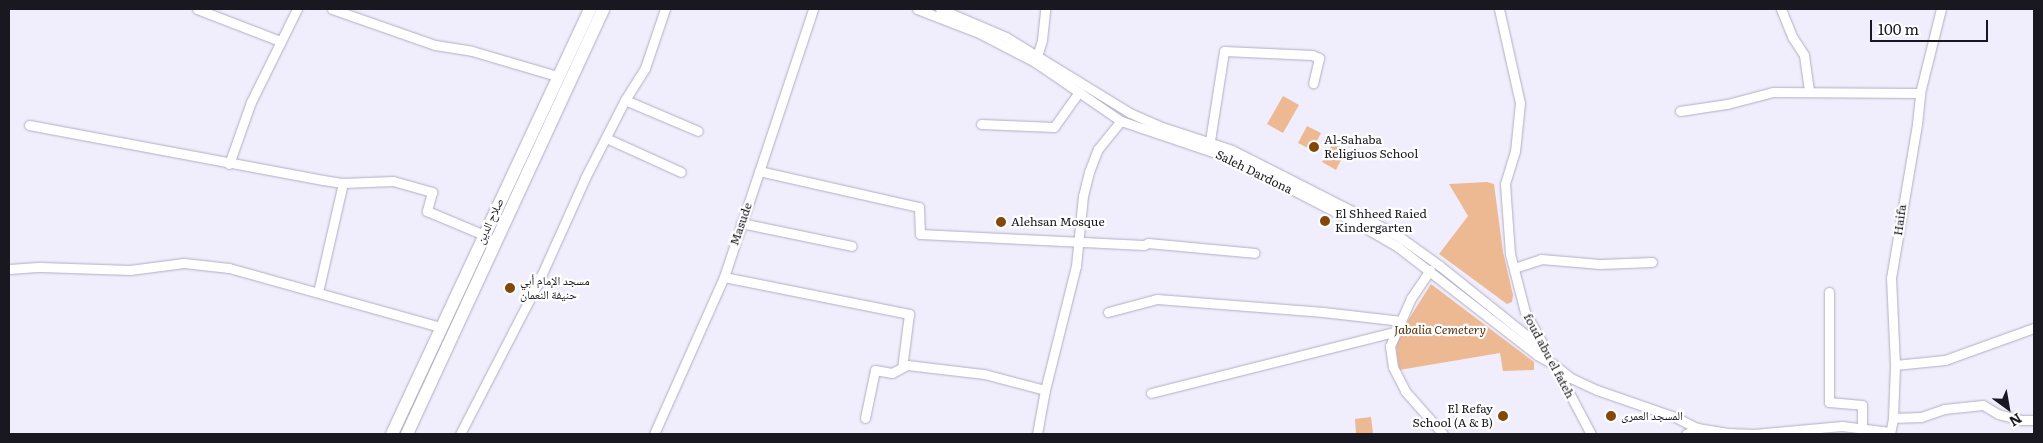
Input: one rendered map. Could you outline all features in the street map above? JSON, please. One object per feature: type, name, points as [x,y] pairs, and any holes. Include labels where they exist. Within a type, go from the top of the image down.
[{"type":"highway","name":"صلاح الدين","points":[[392,434],[440,327],[590,9]]},
{"type":"highway","name":"صلاح الدين","points":[[407,434],[603,9]]},
{"type":"street","points":[[197,9],[280,41]]},
{"type":"street","points":[[229,164],[251,102],[297,9]]},
{"type":"street","points":[[332,9],[435,45],[472,51],[557,76]]},
{"type":"street","points":[[460,434],[538,284],[585,178],[625,100],[646,68],[665,9]]},
{"type":"street","name":"Masude","points":[[654,434],[724,276],[813,9]]},
{"type":"street","name":"Saleh Dardona","points":[[917,9],[1036,58],[1079,92],[1121,121],[1252,160],[1401,238],[1440,266],[1541,347],[1549,361]]},
{"type":"street","name":"Saleh Dardona","points":[[940,9],[999,34],[1130,113],[1209,146],[1357,223],[1398,247],[1430,270],[1537,355],[1549,361],[1571,378],[1597,390],[1675,416],[1697,428],[1717,433],[1754,434],[1842,426],[1862,427],[1890,433]]},
{"type":"street","points":[[1036,58],[1046,9]]},
{"type":"street","name":"foud abu el fateh","points":[[1499,9],[1520,102],[1515,151],[1505,184],[1510,254],[1525,312],[1549,361],[1591,434]]},
{"type":"street","points":[[1781,9],[1793,38],[1804,55],[1809,91]]},
{"type":"street","name":"Haifa","points":[[1890,433],[1893,418],[1895,365],[1891,278],[1917,124],[1920,94],[1941,9]]},
{"type":"street","points":[[1209,146],[1224,52],[1312,55],[1319,58],[1313,84]]},
{"type":"street","points":[[981,124],[1054,127],[1079,92]]},
{"type":"street","points":[[1680,111],[1727,104],[1773,92],[1920,94]]},
{"type":"street","points":[[625,100],[698,130]]},
{"type":"street","points":[[1037,434],[1045,390],[1065,316],[1079,242],[1083,196],[1089,172],[1098,149],[1121,121]]},
{"type":"street","points":[[29,125],[229,164],[343,182],[393,181],[432,192],[428,211],[484,235]]},
{"type":"street","points":[[606,138],[681,172]]},
{"type":"street","points":[[759,171],[919,208],[920,234],[1144,245],[1148,243],[1255,253]]},
{"type":"street","points":[[318,292],[343,182]]},
{"type":"street","points":[[741,224],[852,246]]},
{"type":"street","points":[[1514,268],[1541,259],[1600,264],[1652,262]]},
{"type":"street","points":[[9,269],[41,266],[130,270],[184,263],[229,268],[440,327]]},
{"type":"street","points":[[1430,270],[1412,298],[1390,346],[1397,375],[1405,391],[1443,434]]},
{"type":"street","points":[[724,276],[910,314],[902,368]]},
{"type":"street","points":[[1829,292],[1829,402],[1862,404],[1862,427]]},
{"type":"street","points":[[1108,312],[1156,299],[1323,312],[1401,321]]},
{"type":"street","points":[[1895,365],[1945,360],[2034,328]]},
{"type":"street","points":[[1151,393],[1397,330]]},
{"type":"street","points":[[865,418],[875,370],[892,373],[907,365],[984,374],[1045,390]]},
{"type":"street","points":[[1893,418],[1921,417],[1944,409],[1983,405],[1998,414],[2020,420],[2034,420]]},
{"type":"street","points":[[1686,434],[1697,428]]},
{"type":"green space","points":[[1283,96],[1299,105],[1283,133],[1267,124]]},
{"type":"green space","points":[[1307,126],[1321,133],[1312,150],[1298,143]]},
{"type":"green space","points":[[1333,143],[1346,150],[1336,170],[1322,162]]},
{"type":"green space","name":"Jabalia Cemetery","points":[[1487,182],[1494,184],[1503,252],[1513,295],[1512,302],[1507,304],[1439,254],[1468,216],[1449,184]]},
{"type":"green space","name":"Jabalia Cemetery","points":[[1431,284],[1534,362],[1534,370],[1503,371],[1500,353],[1399,370],[1396,346],[1407,322]]},
{"type":"green space","points":[[1371,417],[1373,434],[1356,434],[1355,419]]},
{"type":"place","name":"Al-Sahaba Religiuos School","points":[[1314,147]]},
{"type":"place","name":"El Shheed Raied Kindergarten","points":[[1325,221]]},
{"type":"place","name":"Alehsan Mosque","points":[[1001,222]]},
{"type":"place","name":"مسجد الإمام أبي حنيفة النعمان","points":[[510,288]]},
{"type":"place","name":"El Refay School (A & B)","points":[[1503,416]]},
{"type":"place","name":"المسجد العمرى","points":[[1611,416]]}]
